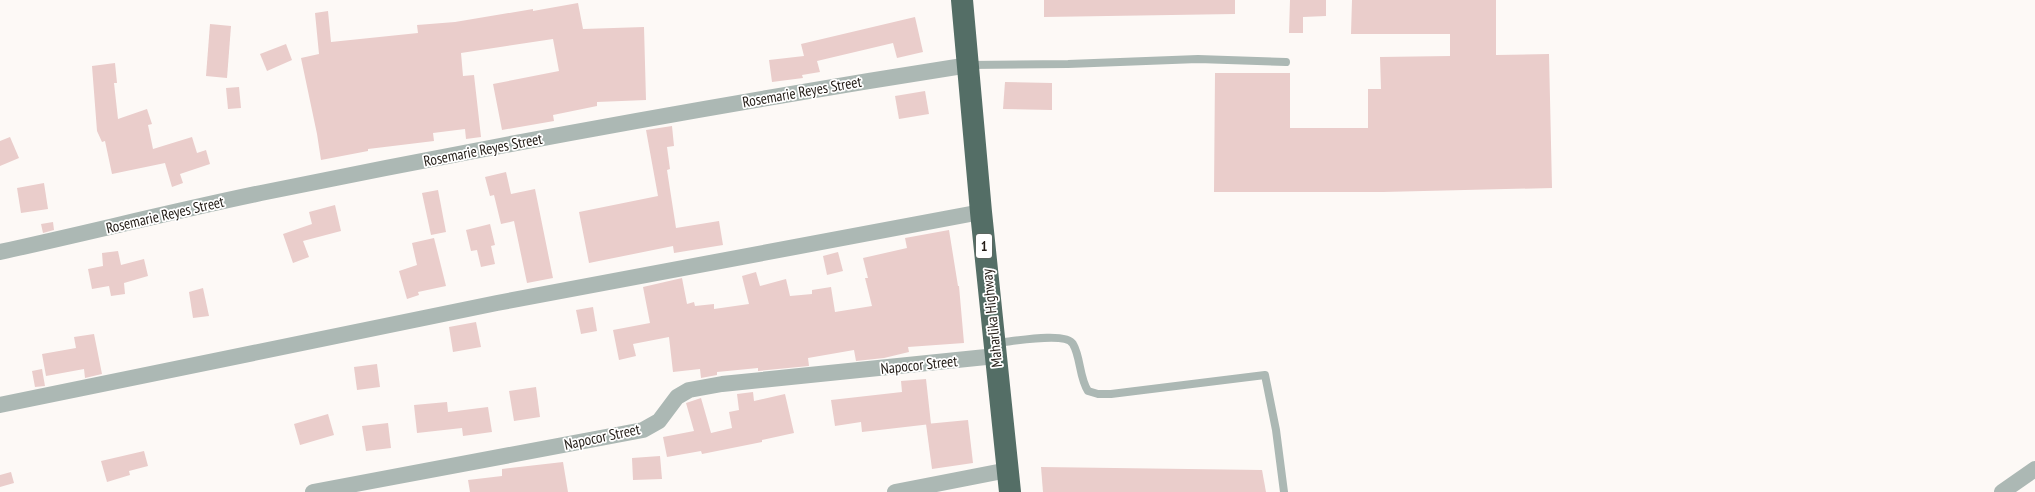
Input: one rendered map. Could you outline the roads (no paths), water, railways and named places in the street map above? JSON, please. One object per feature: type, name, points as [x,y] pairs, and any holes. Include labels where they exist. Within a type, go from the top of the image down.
[{"type":"highway","name":"Maharlika Highway","points":[[962,0],[981,212],[1010,492]]},
{"type":"street","name":"Rosemarie Reyes Street","points":[[0,252],[283,189],[812,89],[969,65]]},
{"type":"street","points":[[0,405],[504,301],[981,212]]},
{"type":"street","name":"Napocor Street","points":[[314,492],[643,430],[659,421],[677,396],[690,390],[722,384],[996,350]]},
{"type":"street","points":[[2002,492],[2035,469]]},
{"type":"street","points":[[895,492],[1008,470]]},
{"type":"lane","points":[[969,65],[1068,64],[1198,59],[1286,62]]},
{"type":"lane","points":[[996,350],[1055,337],[1067,338],[1073,343],[1084,384],[1088,391],[1098,394],[1111,394],[1265,375],[1276,430],[1284,492]]}]
